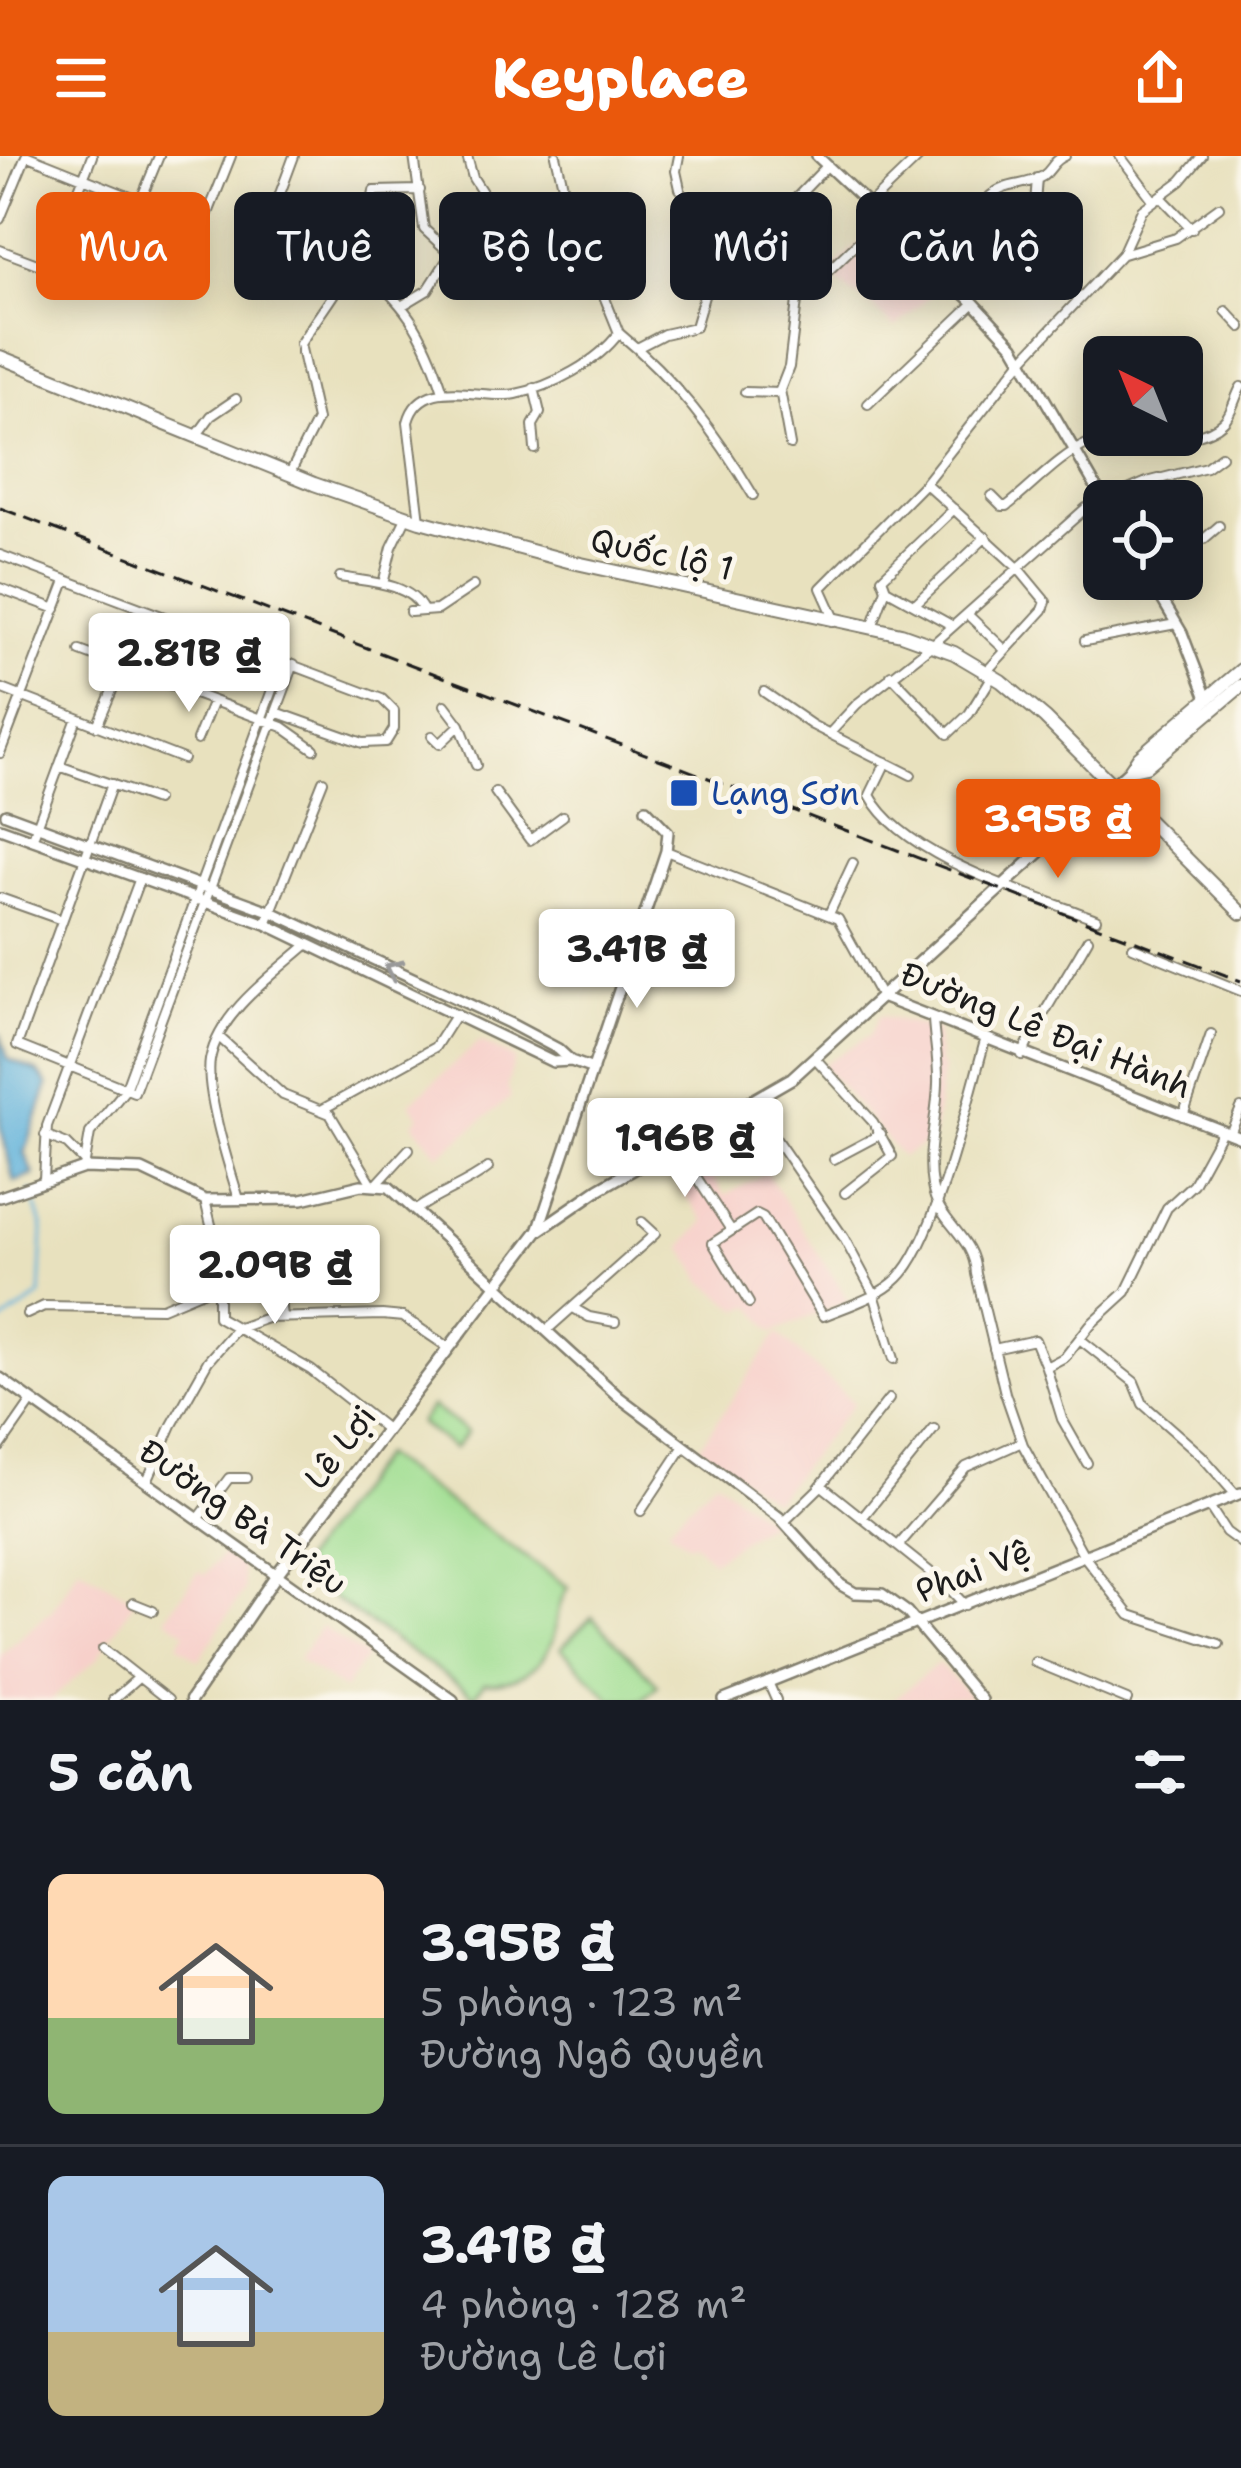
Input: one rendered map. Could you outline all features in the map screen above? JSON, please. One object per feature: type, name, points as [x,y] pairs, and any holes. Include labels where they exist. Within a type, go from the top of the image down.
[{"type":"highway","name":"Quốc lộ 1","points":[[0,357],[414,519],[592,567],[872,627],[932,646],[990,674],[1045,718],[1241,913]]},
{"type":"highway","points":[[1130,769],[1210,703],[1241,670]]},
{"type":"highway","points":[[1210,703],[1241,686]]},
{"type":"main road","name":"Lê Lợi","points":[[191,1700],[277,1574],[538,1231],[599,1190],[792,1078],[1130,769]]},
{"type":"street","points":[[0,219],[27,156],[114,192]]},
{"type":"street","points":[[78,192],[92,156]]},
{"type":"street","points":[[144,192],[159,156]]},
{"type":"street","points":[[210,208],[231,156]]},
{"type":"street","points":[[281,192],[294,156]]},
{"type":"street","points":[[414,156],[424,229],[439,242]]},
{"type":"street","points":[[467,156],[482,192]]},
{"type":"street","points":[[556,156],[564,192]]},
{"type":"street","points":[[679,156],[680,189]]},
{"type":"street","points":[[817,156],[856,193]]},
{"type":"street","points":[[883,192],[920,156]]},
{"type":"street","points":[[996,192],[1037,178],[1065,156]]},
{"type":"street","points":[[1120,156],[1192,229]]},
{"type":"street","points":[[835,620],[821,588],[925,483],[1024,359],[1122,254],[1136,218],[1189,174],[1202,156]]},
{"type":"street","points":[[637,348],[658,336],[695,327],[709,278],[746,250],[827,166]]},
{"type":"street","points":[[1036,192],[1037,178]]},
{"type":"street","points":[[374,192],[419,190]]},
{"type":"street","points":[[1122,254],[1164,243],[1192,229],[1219,207]]},
{"type":"street","points":[[790,446],[780,393],[789,367],[797,301],[856,244]]},
{"type":"street","points":[[0,250],[36,264]]},
{"type":"street","points":[[403,305],[439,275]]},
{"type":"street","points":[[290,474],[317,420],[299,350],[331,300]]},
{"type":"street","points":[[397,300],[431,356],[443,391]]},
{"type":"street","points":[[606,300],[619,333],[677,387],[753,494]]},
{"type":"street","points":[[971,300],[1024,359],[1091,480]]},
{"type":"street","points":[[868,404],[974,303]]},
{"type":"street","points":[[1226,311],[1241,327]]},
{"type":"street","points":[[382,584],[392,548],[414,519],[410,415],[419,404],[443,391],[507,395],[534,388],[595,357],[619,333]]},
{"type":"street","points":[[992,496],[1007,506],[1074,451],[1112,435],[1141,439],[1201,434],[1224,421],[1241,387]]},
{"type":"street","points":[[534,388],[540,412],[533,424],[536,449]]},
{"type":"street","points":[[745,392],[780,393]]},
{"type":"street","points":[[196,436],[211,416],[236,399]]},
{"type":"street","points":[[1156,480],[1206,467],[1221,456]]},
{"type":"street","points":[[891,676],[948,734],[969,714],[1004,649],[1046,602],[1017,567],[925,483]]},
{"type":"street","points":[[872,627],[886,590],[882,578],[954,509]]},
{"type":"street","points":[[830,733],[1083,511]]},
{"type":"street","points":[[1203,539],[1219,526]]},
{"type":"street","points":[[916,603],[986,537]]},
{"type":"street","points":[[0,555],[382,699],[394,711],[394,730],[380,744],[363,743],[276,712]]},
{"type":"street","points":[[340,578],[382,584],[408,594],[423,610]]},
{"type":"street","points":[[0,753],[67,580]]},
{"type":"street","points":[[410,612],[437,610],[473,586]]},
{"type":"street","points":[[0,588],[56,609]]},
{"type":"street","points":[[886,590],[953,626]]},
{"type":"street","points":[[1162,600],[1210,703]]},
{"type":"street","points":[[967,614],[1004,649]]},
{"type":"street","points":[[1085,641],[1176,624]]},
{"type":"street","points":[[80,651],[288,729],[314,749]]},
{"type":"street","points":[[85,1165],[90,1133],[130,1090],[234,827],[283,660]]},
{"type":"street","points":[[207,887],[223,823],[294,664]]},
{"type":"street","points":[[97,726],[122,667]]},
{"type":"street","points":[[0,688],[183,759]]},
{"type":"street","points":[[764,692],[911,775]]},
{"type":"street","points":[[197,740],[213,701]]},
{"type":"street","points":[[445,705],[460,725],[476,764]]},
{"type":"street","points":[[32,840],[77,718]]},
{"type":"street","points":[[432,736],[440,744],[460,725]]},
{"type":"street","points":[[886,762],[870,795],[886,818],[916,844],[1096,919]]},
{"type":"street","points":[[59,766],[156,800]]},
{"type":"street","points":[[266,924],[322,781]]},
{"type":"street","points":[[112,784],[16,1045],[130,1090]]},
{"type":"street","points":[[495,792],[530,840],[563,815]]},
{"type":"street","points":[[2,800],[6,814],[0,828],[266,924],[553,1062],[571,1060]]},
{"type":"street","points":[[538,1231],[666,851],[668,832],[646,808]]},
{"type":"street","points":[[6,814],[272,912],[509,1023],[593,1069]]},
{"type":"street","points":[[223,823],[234,827]]},
{"type":"street","points":[[666,851],[830,914],[853,863]]},
{"type":"street","points":[[35,1183],[67,1066],[144,863]]},
{"type":"street","points":[[0,898],[62,920]]},
{"type":"street","name":"Đường Lê Đại Hành","points":[[830,914],[847,930],[881,997],[1231,1134]]},
{"type":"street","points":[[239,1199],[209,1068],[219,1037],[241,1006],[322,937]]},
{"type":"street","points":[[1022,1054],[1088,939]]},
{"type":"street","points":[[1133,947],[1241,991]]},
{"type":"street","points":[[425,1000],[431,986]]},
{"type":"street","points":[[322,1110],[435,1047],[456,1014]]},
{"type":"street","points":[[933,1019],[938,1082],[930,1157],[932,1190],[975,1255],[994,1349],[1022,1442],[1084,1556],[1130,1615],[1219,1644]]},
{"type":"street","points":[[503,1036],[509,1023]]},
{"type":"street","points":[[1183,1116],[1211,1034]]},
{"type":"street","points":[[219,1037],[272,1087],[322,1110],[338,1124],[375,1184]]},
{"type":"street","points":[[749,1303],[713,1243],[752,1216],[763,1217],[823,1316],[874,1294],[902,1274],[938,1203],[985,1041]]},
{"type":"street","points":[[815,1058],[881,1134],[892,1159],[845,1193]]},
{"type":"street","points":[[751,1103],[844,1238],[874,1294],[894,1359]]},
{"type":"street","points":[[1046,1367],[1066,1357],[1090,1325],[1126,1292],[1167,1208],[1193,1184],[1231,1134],[1241,1108]]},
{"type":"street","points":[[834,1159],[881,1134]]},
{"type":"street","points":[[45,1136],[67,1144],[85,1165]]},
{"type":"street","points":[[676,1146],[731,1231]]},
{"type":"street","points":[[375,1184],[410,1149]]},
{"type":"street","points":[[0,1197],[85,1165],[142,1170],[205,1200],[302,1199],[375,1184],[396,1192],[619,1397],[784,1522],[841,1585],[855,1593],[882,1594],[907,1612],[981,1700]]},
{"type":"street","points":[[416,1210],[488,1168]]},
{"type":"street","points":[[205,1200],[218,1254],[218,1317],[311,1370],[387,1430]]},
{"type":"street","points":[[547,1330],[655,1234],[643,1222]]},
{"type":"street","points":[[278,1272],[282,1317]]},
{"type":"street","points":[[27,1314],[44,1306],[162,1308],[218,1285]]},
{"type":"street","points":[[575,1309],[615,1322]]},
{"type":"street","points":[[147,1481],[208,1361],[236,1329],[282,1317],[404,1317],[449,1348]]},
{"type":"street","points":[[994,1349],[1035,1340],[1061,1419],[1087,1463]]},
{"type":"street","points":[[1081,1340],[1134,1382],[1143,1404],[1238,1494]]},
{"type":"street","name":"Đường Bà Triệu","points":[[0,1378],[453,1700]]},
{"type":"street","points":[[784,1522],[889,1399]]},
{"type":"street","points":[[0,1447],[32,1401]]},
{"type":"street","points":[[862,1518],[934,1430]]},
{"type":"street","points":[[898,1546],[974,1462],[1022,1442]]},
{"type":"street","points":[[641,1511],[684,1446]]},
{"type":"street","points":[[199,1518],[229,1478],[246,1478]]},
{"type":"street","points":[[820,1485],[965,1605]]},
{"type":"street","name":"Phai Vệ","points":[[724,1700],[1238,1494]]},
{"type":"street","points":[[1209,1505],[1226,1532],[1241,1543]]},
{"type":"street","points":[[133,1603],[153,1611]]},
{"type":"street","points":[[103,1649],[168,1700]]},
{"type":"street","points":[[1035,1662],[1127,1700]]},
{"type":"street","points":[[113,1700],[137,1679]]},
{"type":"street","points":[[768,1682],[776,1700]]},
{"type":"shaded area","points":[[856,247],[856,295],[832,275],[832,269]]},
{"type":"shaded area","points":[[867,300],[925,300],[895,328]]},
{"type":"shaded area","points":[[880,1015],[937,1030],[943,1067],[933,1139],[902,1157],[822,1065],[870,1035]]},
{"type":"shaded area","points":[[480,1041],[515,1059],[507,1086],[511,1097],[439,1155],[413,1123],[420,1116],[410,1103]]},
{"type":"shaded area","points":[[696,1148],[725,1196],[766,1172],[849,1301],[773,1332],[752,1306],[740,1310],[704,1282],[682,1247],[705,1221],[683,1193],[669,1164]]},
{"type":"shaded area","points":[[778,1333],[854,1403],[774,1501],[699,1447]]},
{"type":"shaded area","points":[[715,1479],[769,1521],[712,1561],[693,1542],[688,1544],[667,1528]]},
{"type":"shaded area","points":[[223,1553],[241,1566],[244,1590],[199,1660],[178,1644],[186,1632],[165,1618],[199,1571],[205,1575]]},
{"type":"shaded area","points":[[79,1566],[135,1599],[98,1658],[51,1700],[0,1700],[0,1655],[53,1609]]},
{"type":"shaded area","points":[[321,1626],[366,1657],[344,1690],[298,1659]]},
{"type":"shaded area","points":[[938,1663],[971,1697],[893,1700]]},
{"type":"green space","points":[[432,1406],[467,1432],[454,1449],[419,1423]]},
{"type":"green space","points":[[382,1455],[568,1587],[547,1651],[525,1674],[484,1683],[474,1696],[307,1580],[302,1561]]},
{"type":"green space","points":[[592,1617],[658,1685],[642,1700],[612,1700],[561,1648]]},
{"type":"water","points":[[0,1033],[8,1059],[38,1072],[48,1085],[25,1153],[34,1175],[14,1182],[0,1124]]},
{"type":"waterway","points":[[0,1324],[40,1296],[43,1229],[31,1191]]},
{"type":"railway","points":[[0,508],[1241,981]]},
{"type":"place","name":"Lạng Sơn","points":[[684,793]]}]
